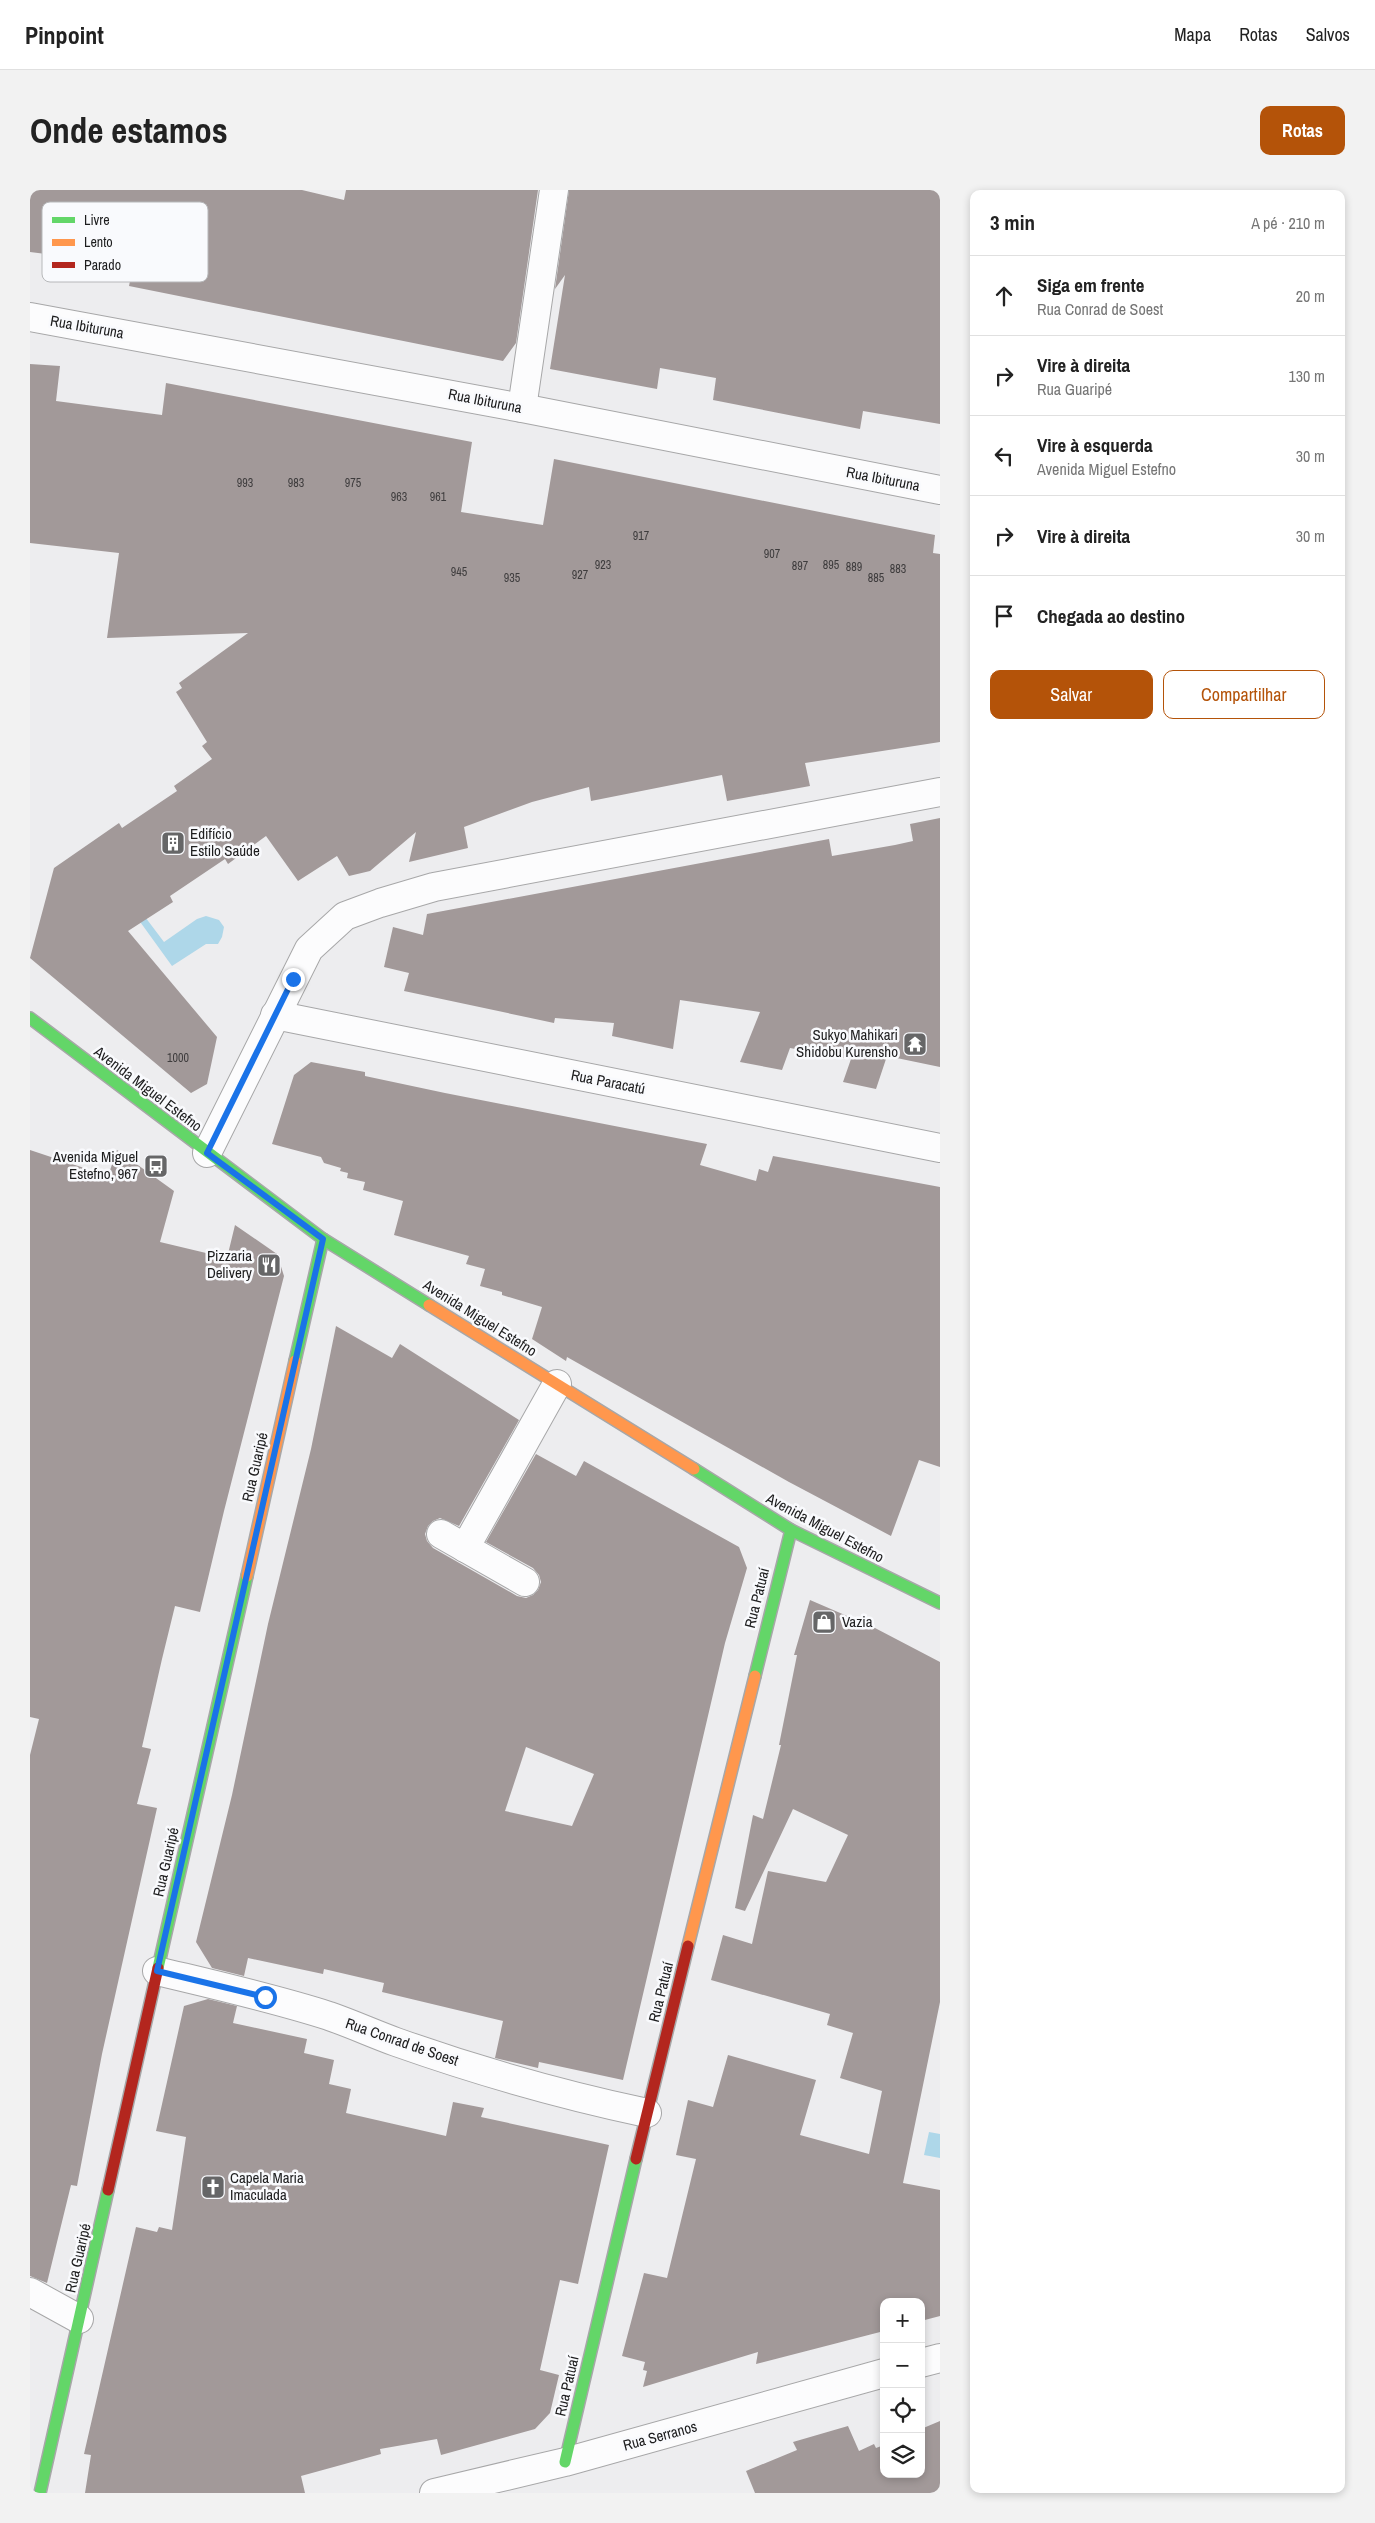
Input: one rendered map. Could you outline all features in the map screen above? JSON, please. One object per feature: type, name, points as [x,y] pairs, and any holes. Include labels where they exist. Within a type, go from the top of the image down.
[{"type":"street","points":[[522,408],[554,190]]},
{"type":"street","name":"Rua Ibituruna","points":[[30,317],[522,408],[940,490]]},
{"type":"street","points":[[207,1153],[309,949],[345,916],[380,903],[434,887],[940,792]]},
{"type":"street","name":"Rua Paracatú","points":[[275,1015],[940,1148]]},
{"type":"street","name":"Avenida Miguel Estefno","points":[[30,1018],[323,1239],[791,1530],[940,1603]]},
{"type":"street","name":"Rua Guaripé","points":[[40,2493],[323,1239]]},
{"type":"street","points":[[465,1548],[557,1384]]},
{"type":"street","name":"Rua Patuaí","points":[[565,2462],[647,2113],[791,1530]]},
{"type":"street","points":[[441,1534],[525,1582]]},
{"type":"street","name":"Rua Conrad de Soest","points":[[157,1971],[265,1997],[331,2017],[395,2042],[495,2074],[597,2103],[647,2113]]},
{"type":"street","points":[[30,2292],[79,2319]]},
{"type":"street","points":[[925,2362],[940,2358]]},
{"type":"street","name":"Rua Serranos","points":[[434,2493],[565,2462],[880,2375]]},
{"type":"water","points":[[121,885],[164,942],[197,919],[206,916],[219,920],[224,927],[222,937],[218,944],[206,944],[172,966],[133,912]]},
{"type":"water","points":[[929,2132],[940,2134],[940,2158],[924,2155]]},
{"type":"building","points":[[30,190],[302,190],[344,200],[346,190],[538,190],[516,343],[503,361],[129,286],[130,282],[208,282],[208,202],[42,202],[42,254],[30,252]]},
{"type":"building","points":[[569,190],[940,190],[940,424],[863,411],[860,429],[713,400],[716,378],[660,368],[657,389],[550,369],[565,275],[555,289]]},
{"type":"building","points":[[30,364],[60,366],[56,401],[162,415],[166,383],[472,442],[461,512],[543,525],[554,459],[935,535],[933,553],[940,554],[940,742],[805,763],[810,786],[727,801],[722,775],[591,801],[589,787],[532,802],[464,827],[468,848],[409,862],[416,832],[370,871],[349,876],[337,856],[298,881],[266,836],[228,864],[225,859],[170,896],[173,902],[128,931],[217,1037],[207,1084],[191,1093],[30,958],[54,868],[119,823],[122,828],[177,791],[174,786],[212,759],[202,746],[207,742],[176,692],[182,688],[179,683],[248,633],[107,638],[119,553],[30,543]]},
{"type":"building","points":[[940,818],[940,1067],[887,1056],[876,1089],[843,1082],[851,1059],[790,1048],[782,1070],[740,1062],[760,1012],[680,1000],[673,1049],[612,1036],[614,1023],[555,1018],[554,1023],[404,991],[409,973],[384,967],[393,927],[423,935],[427,914],[829,839],[832,856],[895,845],[913,841],[910,824]]},
{"type":"building","points":[[311,1062],[365,1072],[365,1076],[445,1093],[707,1144],[700,1165],[756,1181],[759,1169],[768,1172],[773,1156],[940,1187],[940,1467],[919,1460],[891,1536],[789,1482],[567,1357],[566,1361],[532,1339],[542,1307],[480,1286],[485,1269],[466,1264],[469,1256],[394,1235],[403,1201],[363,1190],[365,1182],[347,1178],[348,1173],[340,1171],[341,1168],[324,1163],[321,1157],[272,1144],[294,1075]]},
{"type":"building","points":[[30,1150],[108,1176],[117,1150],[174,1191],[160,1242],[227,1258],[235,1225],[277,1254],[284,1276],[200,1612],[175,1606],[162,1659],[142,1747],[151,1749],[137,1804],[157,1808],[102,2054],[77,2186],[71,2185],[47,2283],[30,2276],[30,1755],[39,1719],[30,1717]]},
{"type":"building","points":[[336,1326],[392,1358],[400,1344],[519,1420],[459,1526],[440,1518],[428,1526],[425,1534],[427,1541],[433,1548],[517,1596],[526,1598],[533,1595],[538,1590],[541,1582],[539,1575],[533,1568],[486,1542],[536,1454],[576,1476],[584,1461],[739,1547],[747,1568],[725,1643],[623,2080],[539,2062],[538,2068],[495,2058],[503,2021],[382,1992],[384,1983],[324,1969],[323,1974],[248,1958],[244,1976],[212,1968],[196,1942],[232,1795],[268,1624],[311,1449]],"holes":[[[526,1747],[594,1774],[572,1826],[505,1811]]]},
{"type":"building","points":[[810,1600],[875,1628],[940,1662],[940,2002],[903,2183],[940,2190],[940,2316],[925,2320],[925,2298],[880,2298],[880,2332],[756,2364],[758,2352],[643,2387],[647,2371],[643,2370],[645,2362],[622,2356],[644,2273],[667,2278],[696,2159],[676,2155],[688,2100],[713,2107],[728,2055],[816,2080],[800,2135],[869,2154],[882,2091],[840,2078],[853,2033],[827,2025],[830,2014],[711,1980],[723,1935],[752,1944],[768,1871],[826,1882],[848,1835],[793,1809],[745,1911],[735,1908],[753,1815],[763,1819],[781,1745],[779,1745],[797,1655],[794,1655]]},
{"type":"building","points":[[208,1999],[237,2006],[233,2023],[307,2039],[304,2053],[334,2060],[329,2084],[351,2089],[346,2113],[446,2136],[453,2102],[484,2108],[481,2117],[609,2145],[578,2284],[560,2280],[540,2370],[559,2375],[550,2413],[535,2429],[441,2455],[437,2439],[380,2449],[381,2454],[301,2476],[305,2493],[85,2493],[91,2455],[84,2454],[136,2227],[157,2232],[159,2227],[172,2230],[186,2137],[156,2131],[184,2006]]},
{"type":"building","points":[[940,2421],[940,2493],[755,2493],[746,2471],[797,2450],[793,2442],[848,2426],[859,2451],[874,2444],[876,2448],[880,2446],[880,2478],[925,2478],[925,2427]]},
{"type":"traffic: fast","points":[[30,1018],[323,1239],[429,1305]]},
{"type":"traffic: fast","points":[[295,1361],[323,1239]]},
{"type":"traffic: fast","points":[[694,1469],[791,1530],[940,1603]]},
{"type":"traffic: fast","points":[[755,1676],[791,1530]]},
{"type":"traffic: fast","points":[[158,1968],[247,1576]]},
{"type":"traffic: fast","points":[[565,2462],[636,2159]]},
{"type":"traffic: fast","points":[[40,2493],[108,2190]]},
{"type":"traffic: slow","points":[[429,1305],[694,1469]]},
{"type":"traffic: slow","points":[[247,1576],[295,1361]]},
{"type":"traffic: slow","points":[[688,1946],[755,1676]]},
{"type":"traffic: jam","points":[[636,2159],[688,1946]]},
{"type":"traffic: jam","points":[[108,2190],[158,1968]]},
{"type":"place","name":"Edifício Estilo Saúde","points":[[173,843]]},
{"type":"place","name":"Sukyo Mahikari Shidobu Kurensho","points":[[915,1044]]},
{"type":"place","name":"Avenida Miguel Estefno, 967","points":[[156,1166]]},
{"type":"place","name":"Pizzaria Delivery","points":[[269,1265]]},
{"type":"place","name":"Vazia","points":[[824,1622]]},
{"type":"place","name":"Capela Maria Imaculada","points":[[213,2187]]},
{"type":"route","points":[[265,1997],[157,1971],[305,1311],[323,1239],[207,1153],[293,979]]}]
